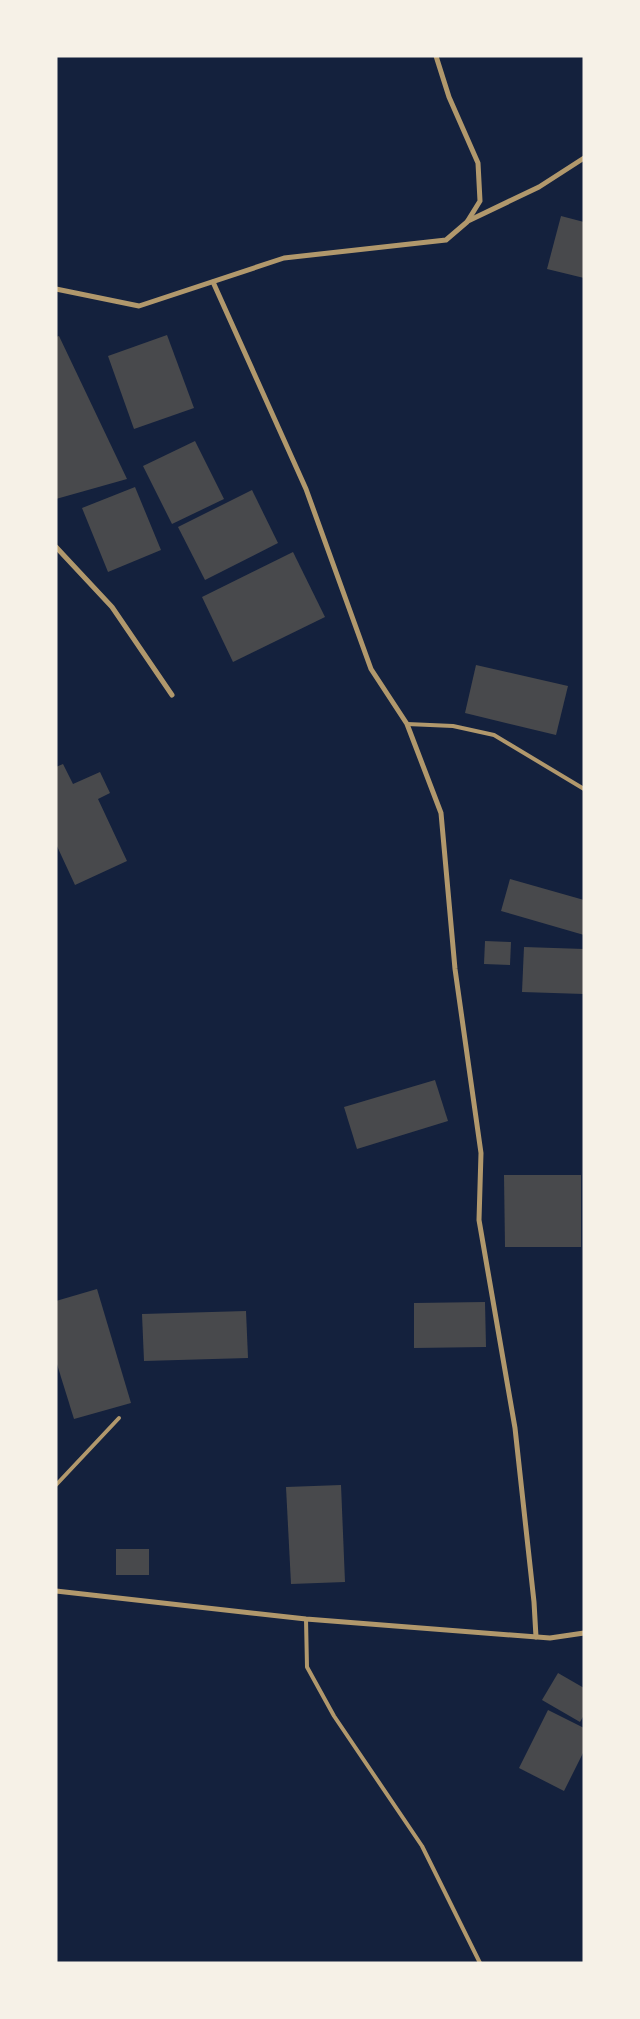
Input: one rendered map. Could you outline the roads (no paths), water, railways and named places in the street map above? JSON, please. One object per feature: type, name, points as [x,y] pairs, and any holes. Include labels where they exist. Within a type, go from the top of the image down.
[{"type":"street","points":[[436,56],[449,97],[478,163],[480,201],[467,222]]},
{"type":"street","points":[[56,288],[138,306],[284,258],[446,240],[467,222],[539,187],[584,158]]},
{"type":"street","points":[[213,282],[306,489],[372,669],[407,724],[441,813],[455,969],[481,1153],[479,1220],[515,1428],[534,1602],[536,1637]]},
{"type":"street","points":[[56,547],[112,607],[172,695]]},
{"type":"street","points":[[56,1591],[306,1620],[550,1638],[584,1633]]},
{"type":"lane","points":[[407,724],[453,726],[494,735],[584,789]]},
{"type":"lane","points":[[56,1485],[119,1418]]},
{"type":"lane","points":[[306,1620],[307,1667],[334,1716],[422,1846],[480,1963]]}]
